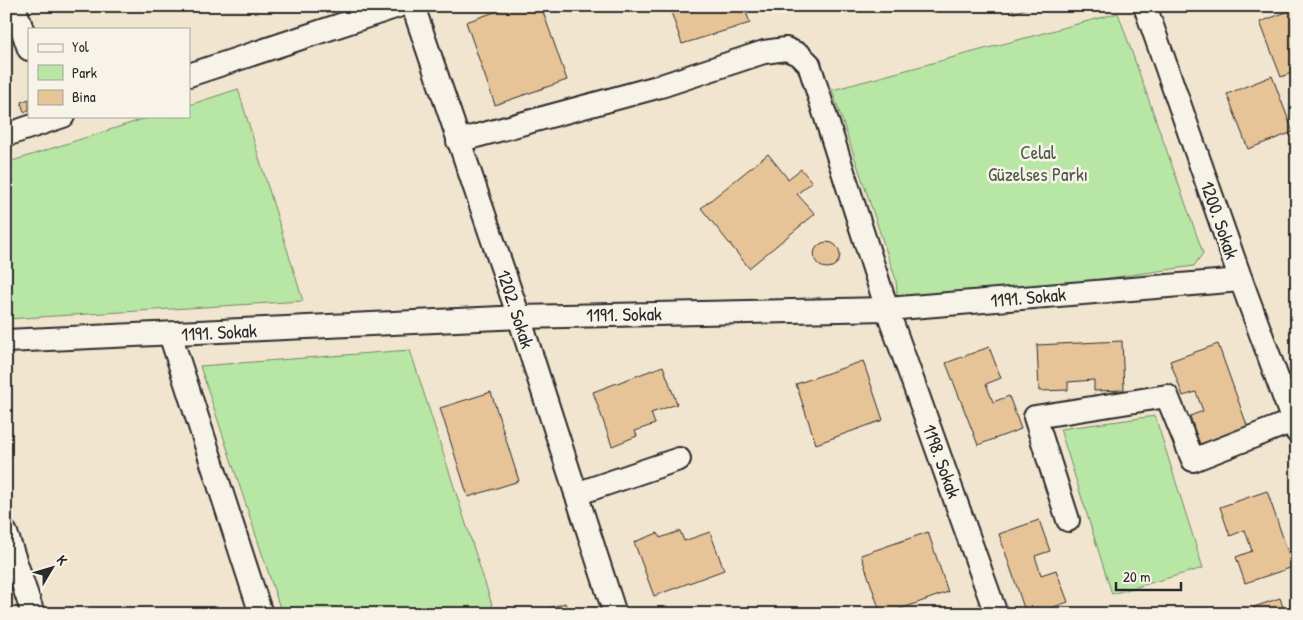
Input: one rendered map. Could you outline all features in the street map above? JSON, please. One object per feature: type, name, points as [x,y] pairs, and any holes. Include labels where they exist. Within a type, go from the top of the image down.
[{"type":"street","points":[[14,6],[28,47]]},
{"type":"street","points":[[190,75],[398,6]]},
{"type":"street","name":"1202. Sokak","points":[[413,6],[519,317],[615,614]]},
{"type":"street","name":"1200. Sokak","points":[[1145,6],[1241,280],[1295,427]]},
{"type":"street","name":"1198. Sokak","points":[[458,140],[661,86],[764,52],[786,49],[800,55],[809,64],[887,309],[996,614]]},
{"type":"street","points":[[6,135],[52,118]]},
{"type":"street","name":"1191. Sokak","points":[[6,342],[519,317],[887,309],[1241,280]]},
{"type":"street","points":[[170,334],[261,614]]},
{"type":"street","points":[[1068,520],[1035,417],[1167,396],[1193,460],[1295,427]]},
{"type":"street","points":[[576,494],[679,459]]},
{"type":"street","points":[[6,533],[33,614]]},
{"type":"green space","name":"Celal Güzelses Parkı","points":[[1118,13],[1203,253],[1194,266],[898,308],[896,280],[832,90]]},
{"type":"green space","points":[[238,89],[303,301],[6,319],[6,163],[147,118],[190,118],[190,105]]},
{"type":"green space","points":[[410,350],[495,614],[282,614],[200,366]]},
{"type":"green space","points":[[1155,416],[1203,568],[1112,594],[1060,429]]},
{"type":"building","points":[[512,6],[541,6],[567,80],[495,105],[466,22]]},
{"type":"building","points":[[669,6],[744,6],[750,23],[682,44]]},
{"type":"building","points":[[1011,6],[1032,6],[1014,13]]},
{"type":"building","points":[[1297,8],[1297,71],[1281,77],[1260,22]]},
{"type":"building","points":[[1272,76],[1293,132],[1248,149],[1227,94]]},
{"type":"building","points":[[28,99],[28,110],[24,112],[21,102]]},
{"type":"building","points":[[768,154],[788,179],[801,169],[812,182],[797,194],[815,214],[749,268],[701,208]]},
{"type":"building","points":[[827,242],[836,246],[840,255],[836,264],[827,268],[818,264],[814,255],[818,246]]},
{"type":"building","points":[[1297,297],[1297,310],[1293,298]]},
{"type":"building","points":[[1122,341],[1124,390],[1094,391],[1094,380],[1068,382],[1068,390],[1039,391],[1037,345]]},
{"type":"building","points":[[1218,344],[1248,428],[1200,446],[1190,416],[1203,411],[1196,392],[1183,396],[1170,361]]},
{"type":"building","points":[[989,347],[1001,378],[986,384],[993,402],[1009,396],[1021,429],[978,445],[946,363]]},
{"type":"building","points":[[863,361],[883,420],[816,444],[796,384]]},
{"type":"building","points":[[663,366],[677,404],[651,413],[655,424],[635,431],[637,436],[612,446],[593,392]]},
{"type":"building","points":[[491,392],[519,481],[468,497],[440,408]]},
{"type":"building","points":[[1267,491],[1293,567],[1245,583],[1236,557],[1252,551],[1245,530],[1230,536],[1220,507]]},
{"type":"building","points":[[1039,520],[1050,551],[1035,556],[1041,575],[1056,570],[1068,602],[1034,614],[1026,614],[999,534]]},
{"type":"building","points":[[680,531],[684,541],[710,532],[724,570],[654,596],[634,542],[658,533],[660,538]]},
{"type":"building","points":[[928,532],[948,592],[886,614],[881,614],[861,555]]},
{"type":"building","points":[[1280,598],[1284,610],[1297,606],[1297,614],[1256,614],[1254,607]]},
{"type":"building","points":[[565,603],[569,614],[530,614]]}]
